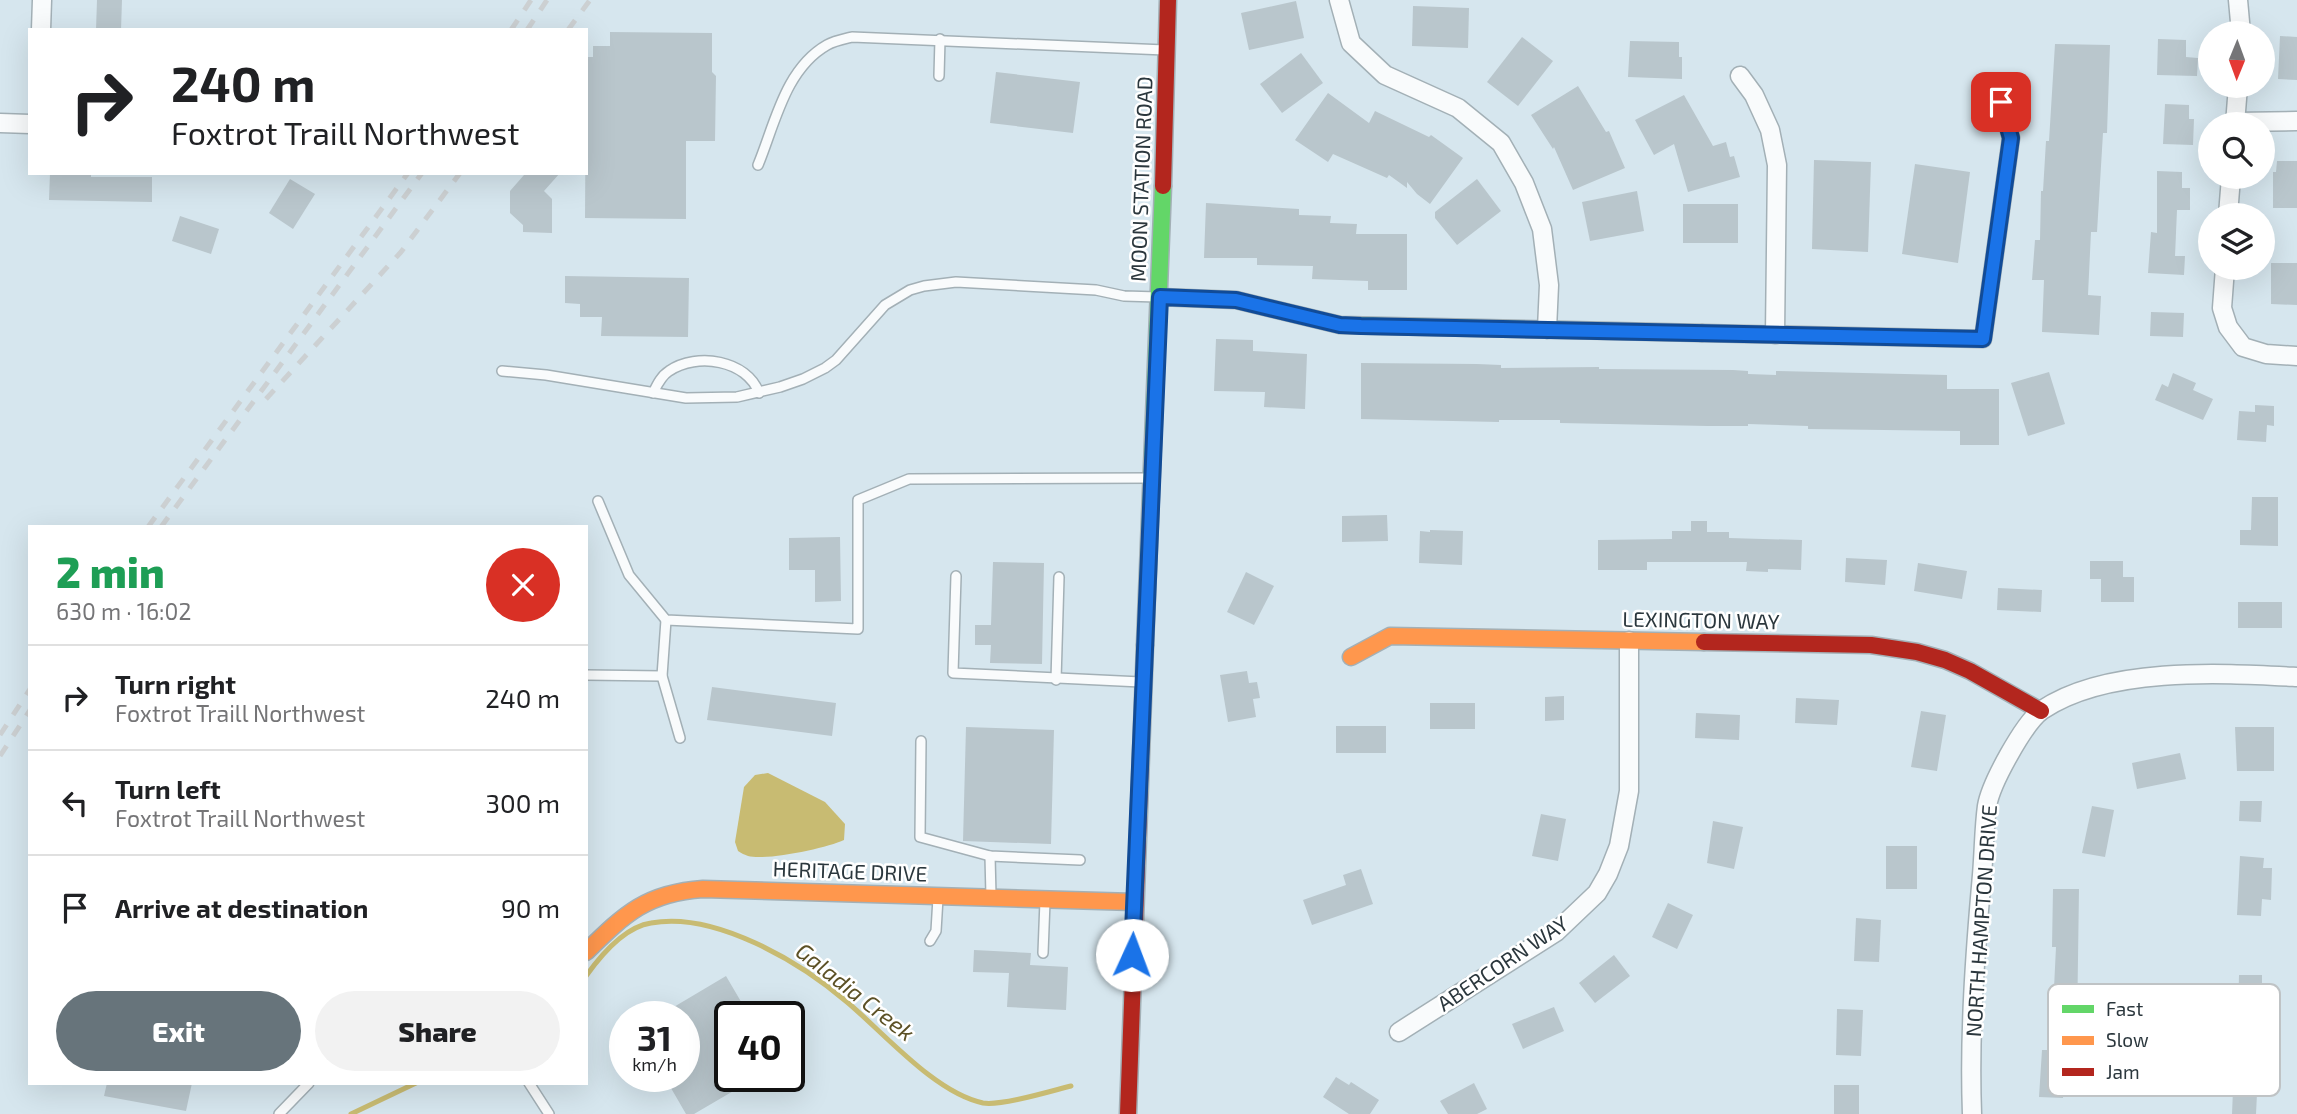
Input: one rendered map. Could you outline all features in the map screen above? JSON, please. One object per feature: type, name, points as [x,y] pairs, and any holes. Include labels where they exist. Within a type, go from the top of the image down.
[{"type":"street","points":[[41,28],[42,0]]},
{"type":"street","name":"MOON STATION ROAD","points":[[1128,1114],[1134,902],[1160,297],[1168,0]]},
{"type":"street","points":[[1339,0],[1351,43],[1385,75],[1458,108],[1501,144],[1524,183],[1542,229],[1549,285],[1547,329]]},
{"type":"street","points":[[2238,0],[2240,21]]},
{"type":"street","points":[[1740,76],[1754,95],[1770,130],[1777,164],[1775,334]]},
{"type":"street","points":[[1160,297],[1236,300],[1340,325],[1983,339],[2011,138],[1996,83]]},
{"type":"street","points":[[2275,122],[2297,121]]},
{"type":"street","points":[[0,123],[28,124]]},
{"type":"street","points":[[2224,280],[2222,308],[2228,327],[2243,347],[2266,354],[2297,356]]},
{"type":"street","name":"LEXINGTON WAY","points":[[1351,657],[1390,636],[1871,645],[1944,660],[2011,691],[2041,711]]},
{"type":"street","name":"ABERCORN WAY","points":[[1399,1032],[1556,932],[1597,893],[1619,846],[1629,790],[1629,641]]},
{"type":"street","name":"NORTH HAMPTON DRIVE","points":[[1972,1114],[1976,939],[1987,805],[1996,778],[2009,754],[2041,711],[2107,682],[2215,672],[2297,677]]},
{"type":"street","name":"HERITAGE DRIVE","points":[[588,950],[636,907],[667,893],[703,888],[1134,902]]},
{"type":"lane","points":[[758,165],[786,92],[804,65],[827,45],[852,37],[1166,50]]},
{"type":"lane","points":[[939,76],[940,39]]},
{"type":"lane","points":[[502,372],[546,375],[686,398],[713,399],[759,393],[803,379],[825,368],[836,360],[885,305],[910,290],[924,286],[956,282],[1097,290],[1124,296],[1160,297]]},
{"type":"lane","points":[[653,393],[670,370],[699,361],[715,361],[728,364],[749,377],[759,393]]},
{"type":"lane","points":[[666,620],[858,629],[858,500],[909,479],[1152,478]]},
{"type":"lane","points":[[598,501],[629,575],[666,620],[662,676],[680,738]]},
{"type":"lane","points":[[956,576],[953,673],[1056,680],[1143,682]]},
{"type":"lane","points":[[1056,680],[1059,577]]},
{"type":"lane","points":[[588,675],[662,676]]},
{"type":"lane","points":[[921,741],[920,837],[990,856],[1080,860]]},
{"type":"lane","points":[[990,856],[991,897]]},
{"type":"lane","points":[[930,941],[936,931],[938,896]]},
{"type":"lane","points":[[1042,953],[1045,899]]},
{"type":"lane","points":[[279,1114],[307,1085]]},
{"type":"lane","points":[[530,1085],[549,1114]]},
{"type":"shaded area","points":[[768,773],[825,802],[845,824],[844,840],[811,850],[768,857],[748,856],[738,851],[735,842],[744,787],[755,775]]},
{"type":"building","points":[[97,0],[122,0],[121,28],[96,28]]},
{"type":"building","points":[[1296,1],[1304,38],[1249,50],[1241,13]]},
{"type":"building","points":[[1413,6],[1469,8],[1468,48],[1412,46]]},
{"type":"building","points":[[610,32],[712,33],[712,72],[716,76],[715,141],[686,141],[686,219],[585,218],[585,175],[588,175],[588,57],[593,57],[593,46],[610,46]]},
{"type":"building","points":[[2280,36],[2297,37],[2297,80],[2278,79]]},
{"type":"building","points":[[1522,37],[1553,61],[1518,106],[1487,82]]},
{"type":"building","points":[[2158,39],[2186,40],[2186,57],[2198,58],[2197,76],[2157,75]]},
{"type":"building","points":[[1630,41],[1679,42],[1682,79],[1628,77]]},
{"type":"building","points":[[2055,44],[2110,45],[2107,133],[2103,133],[2097,232],[2091,232],[2088,295],[2101,296],[2099,335],[2042,332],[2044,280],[2032,280],[2035,240],[2040,240],[2041,191],[2046,141],[2049,141]]},
{"type":"building","points":[[1301,53],[1323,83],[1282,113],[1260,84]]},
{"type":"building","points":[[996,72],[1080,82],[1073,133],[990,123]]},
{"type":"building","points":[[1578,86],[1606,132],[1609,131],[1625,168],[1573,190],[1554,147],[1553,149],[1531,115]]},
{"type":"building","points":[[1328,93],[1369,123],[1375,111],[1429,137],[1431,135],[1463,158],[1430,204],[1407,182],[1407,188],[1389,175],[1387,178],[1333,154],[1328,162],[1295,140]]},
{"type":"building","points":[[1684,95],[1713,146],[1726,142],[1730,157],[1734,156],[1740,177],[1688,192],[1674,144],[1654,155],[1635,120]]},
{"type":"building","points":[[2165,104],[2189,105],[2189,119],[2194,119],[2193,145],[2163,144]]},
{"type":"building","points":[[1814,160],[1871,162],[1868,252],[1812,249]]},
{"type":"building","points":[[2277,161],[2297,161],[2297,208],[2275,208],[2273,189]]},
{"type":"building","points":[[1915,164],[1970,172],[1958,263],[1902,254]]},
{"type":"building","points":[[2157,171],[2182,172],[2182,188],[2190,188],[2190,210],[2177,210],[2175,256],[2185,256],[2184,275],[2148,273],[2151,232],[2157,233]]},
{"type":"building","points":[[50,175],[152,177],[152,202],[49,200]]},
{"type":"building","points":[[524,175],[558,175],[544,191],[552,199],[552,233],[523,232],[523,225],[510,213],[510,191]]},
{"type":"building","points":[[290,179],[315,194],[293,229],[269,213]]},
{"type":"building","points":[[1477,179],[1501,211],[1457,245],[1435,218],[1435,212]]},
{"type":"building","points":[[1637,191],[1644,231],[1590,241],[1582,202]]},
{"type":"building","points":[[1206,203],[1299,209],[1299,215],[1331,216],[1330,223],[1357,224],[1356,234],[1407,234],[1407,290],[1368,290],[1368,281],[1312,279],[1313,266],[1257,265],[1257,258],[1204,258]]},
{"type":"building","points":[[1683,204],[1738,204],[1738,243],[1683,243]]},
{"type":"building","points":[[180,216],[219,229],[211,254],[172,241]]},
{"type":"building","points":[[2275,263],[2297,263],[2297,305],[2271,304],[2271,280],[2275,280]]},
{"type":"building","points":[[565,276],[689,278],[688,337],[601,336],[602,317],[580,317],[580,304],[565,303]]},
{"type":"building","points":[[2151,312],[2184,313],[2183,337],[2150,336]]},
{"type":"building","points":[[1216,339],[1253,340],[1253,351],[1307,354],[1305,409],[1264,407],[1265,392],[1214,391]]},
{"type":"building","points":[[1361,363],[1477,364],[1501,365],[1501,368],[1733,370],[1748,371],[1748,374],[1776,375],[1776,371],[1947,375],[1947,389],[1999,389],[1999,445],[1960,445],[1960,431],[1808,429],[1808,426],[1748,424],[1708,426],[1560,423],[1560,420],[1499,422],[1361,419]]},
{"type":"building","points":[[2049,372],[2065,424],[2028,436],[2011,383]]},
{"type":"building","points":[[2173,373],[2196,383],[2193,390],[2213,399],[2203,420],[2155,400],[2162,384],[2168,387]]},
{"type":"building","points":[[2255,405],[2274,406],[2274,426],[2267,425],[2266,442],[2237,440],[2239,411],[2255,412]]},
{"type":"building","points":[[2252,497],[2278,497],[2278,546],[2240,545],[2240,530],[2251,530]]},
{"type":"building","points":[[1387,515],[1388,541],[1342,542],[1342,516]]},
{"type":"building","points":[[1691,521],[1707,521],[1707,532],[1729,532],[1729,538],[1802,540],[1801,570],[1746,571],[1747,562],[1647,562],[1647,570],[1598,570],[1598,540],[1672,539],[1672,531],[1691,531]]},
{"type":"building","points":[[1420,531],[1463,531],[1462,565],[1419,563]]},
{"type":"building","points":[[840,537],[841,601],[815,602],[815,570],[789,570],[789,538]]},
{"type":"building","points":[[1846,558],[1887,560],[1885,585],[1845,582]]},
{"type":"building","points":[[2090,561],[2123,561],[2123,577],[2134,577],[2134,602],[2101,602],[2101,579],[2090,579]]},
{"type":"building","points":[[993,562],[1044,563],[1042,664],[990,663],[991,645],[975,645],[975,625],[991,625]]},
{"type":"building","points":[[1918,563],[1967,571],[1962,599],[1914,591]]},
{"type":"building","points":[[1246,572],[1274,586],[1254,625],[1227,612]]},
{"type":"building","points":[[1998,588],[2042,590],[2041,612],[1997,610]]},
{"type":"building","points":[[2238,602],[2282,602],[2282,628],[2238,628]]},
{"type":"building","points":[[1247,671],[1249,683],[1257,682],[1260,698],[1253,699],[1256,717],[1228,722],[1220,675]]},
{"type":"building","points":[[712,687],[836,703],[832,736],[707,720]]},
{"type":"building","points":[[1564,696],[1564,720],[1545,721],[1545,697]]},
{"type":"building","points":[[1796,698],[1839,700],[1837,725],[1795,723]]},
{"type":"building","points":[[1430,703],[1475,703],[1475,729],[1430,729]]},
{"type":"building","points":[[1921,711],[1946,715],[1937,771],[1911,767]]},
{"type":"building","points":[[1696,713],[1740,715],[1739,740],[1695,738]]},
{"type":"building","points":[[1336,726],[1386,726],[1386,753],[1336,753]]},
{"type":"building","points":[[966,727],[1054,730],[1051,844],[963,841]]},
{"type":"building","points":[[2235,727],[2274,727],[2274,771],[2237,771]]},
{"type":"building","points":[[2180,753],[2186,779],[2137,789],[2132,763]]},
{"type":"building","points":[[2240,801],[2262,801],[2261,822],[2239,821]]},
{"type":"building","points":[[2092,806],[2114,810],[2105,857],[2082,853]]},
{"type":"building","points":[[1541,814],[1566,819],[1558,861],[1532,856]]},
{"type":"building","points":[[1713,821],[1743,827],[1734,869],[1707,863]]},
{"type":"building","points":[[1886,846],[1917,846],[1917,889],[1886,889]]},
{"type":"building","points":[[2240,856],[2264,858],[2263,868],[2272,868],[2271,900],[2262,899],[2261,916],[2237,915]]},
{"type":"building","points":[[1361,869],[1373,904],[1312,925],[1303,900],[1346,885],[1343,875]]},
{"type":"building","points":[[2053,889],[2079,889],[2078,984],[2054,984],[2056,947],[2052,947]]},
{"type":"building","points":[[1668,903],[1693,915],[1677,949],[1652,937]]},
{"type":"building","points":[[1856,918],[1881,920],[1879,962],[1854,961]]},
{"type":"building","points":[[974,950],[1031,953],[1030,965],[1068,967],[1066,1010],[1007,1007],[1009,973],[973,972]]},
{"type":"building","points":[[1614,955],[1630,976],[1595,1003],[1579,983]]},
{"type":"building","points":[[2239,975],[2262,975],[2262,984],[2239,984]]},
{"type":"building","points":[[726,976],[741,1001],[714,1001],[714,1092],[732,1092],[694,1114],[686,1114],[673,1092],[700,1092],[700,1001],[684,1001]]},
{"type":"building","points":[[1554,1007],[1564,1031],[1523,1049],[1512,1024]]},
{"type":"building","points":[[1837,1009],[1863,1010],[1861,1056],[1836,1055]]},
{"type":"building","points":[[2042,1050],[2048,1050],[2048,1096],[2063,1098],[2039,1097]]},
{"type":"building","points":[[1336,1077],[1349,1085],[1351,1082],[1379,1100],[1370,1114],[1349,1114],[1323,1097]]},
{"type":"building","points":[[1474,1083],[1487,1109],[1477,1114],[1448,1114],[1440,1101]]},
{"type":"building","points":[[107,1085],[192,1085],[186,1111],[104,1096]]},
{"type":"building","points":[[1834,1085],[1859,1085],[1859,1114],[1834,1114]]},
{"type":"building","points":[[2233,1096],[2257,1096],[2256,1114],[2232,1114]]},
{"type":"waterway","name":"Galadia Creek","points":[[588,973],[614,943],[641,926],[676,921],[702,925],[755,943],[806,971],[847,1002],[929,1075],[965,1097],[983,1103],[1002,1102],[1071,1086]]},
{"type":"waterway","name":"Galadia Creek","points":[[351,1114],[412,1085]]},
{"type":"railway","points":[[512,28],[531,0]]},
{"type":"railway","points":[[528,28],[547,0]]},
{"type":"railway","points":[[569,28],[590,0]]},
{"type":"railway","points":[[149,525],[407,175]]},
{"type":"railway","points":[[162,525],[421,175]]},
{"type":"railway","points":[[266,399],[401,252],[459,175]]},
{"type":"railway","points":[[0,735],[28,692]]},
{"type":"railway","points":[[0,756],[28,713]]},
{"type":"traffic: fast","points":[[1145,645],[1163,186]]},
{"type":"traffic: fast","points":[[1160,297],[1236,300],[1340,325],[1702,333]]},
{"type":"traffic: slow","points":[[1702,333],[1983,339],[2011,138],[1996,83]]},
{"type":"traffic: slow","points":[[1351,657],[1390,636],[1704,642]]},
{"type":"traffic: slow","points":[[588,950],[625,916],[651,901],[683,891],[703,889],[1134,902]]},
{"type":"traffic: jam","points":[[1163,186],[1168,0]]},
{"type":"traffic: jam","points":[[1704,642],[1871,645],[1917,652],[1970,671],[2041,711]]},
{"type":"traffic: jam","points":[[1128,1114],[1145,645]]},
{"type":"route","points":[[1132,955],[1160,297],[1236,300],[1340,325],[1983,339],[2011,138],[2001,102]]}]
